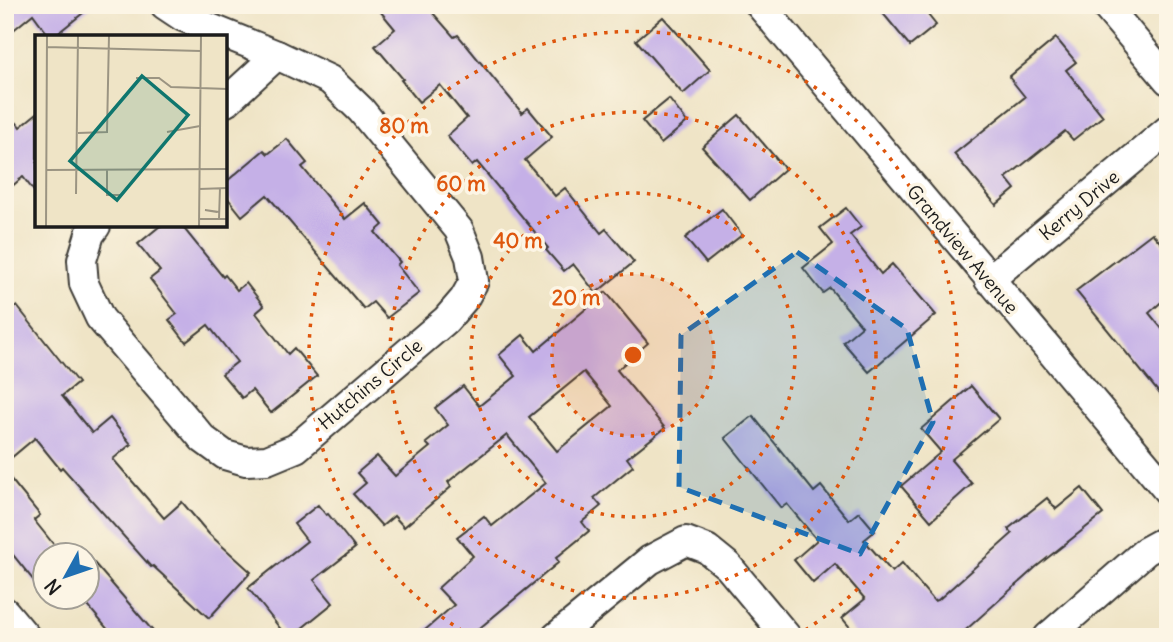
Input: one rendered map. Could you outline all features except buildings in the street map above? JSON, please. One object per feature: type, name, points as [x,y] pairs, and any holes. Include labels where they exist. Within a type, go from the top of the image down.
[{"type":"street","name":"Hutchins Circle","points":[[165,5],[183,17],[228,35]]},
{"type":"street","name":"Grandview Avenue","points":[[760,5],[1168,491]]},
{"type":"street","points":[[1105,5],[1168,80]]},
{"type":"street","name":"Hutchins Circle","points":[[94,228],[82,260],[84,284],[100,318],[203,439],[225,455],[246,461],[267,460],[296,448],[446,320],[464,299],[474,281],[470,257],[459,230],[361,110],[330,80],[228,35]]},
{"type":"street","points":[[228,100],[277,55]]},
{"type":"street","name":"Kerry Drive","points":[[989,280],[1168,130]]},
{"type":"street","points":[[1048,637],[1146,551],[1168,539]]},
{"type":"street","points":[[556,637],[650,560],[686,541],[707,550],[729,566],[787,637]]},
{"type":"street","points":[[5,612],[26,637]]},
{"type":"highlighted area","points":[[797,252],[907,329],[933,422],[860,554],[679,487],[681,335]]}]
